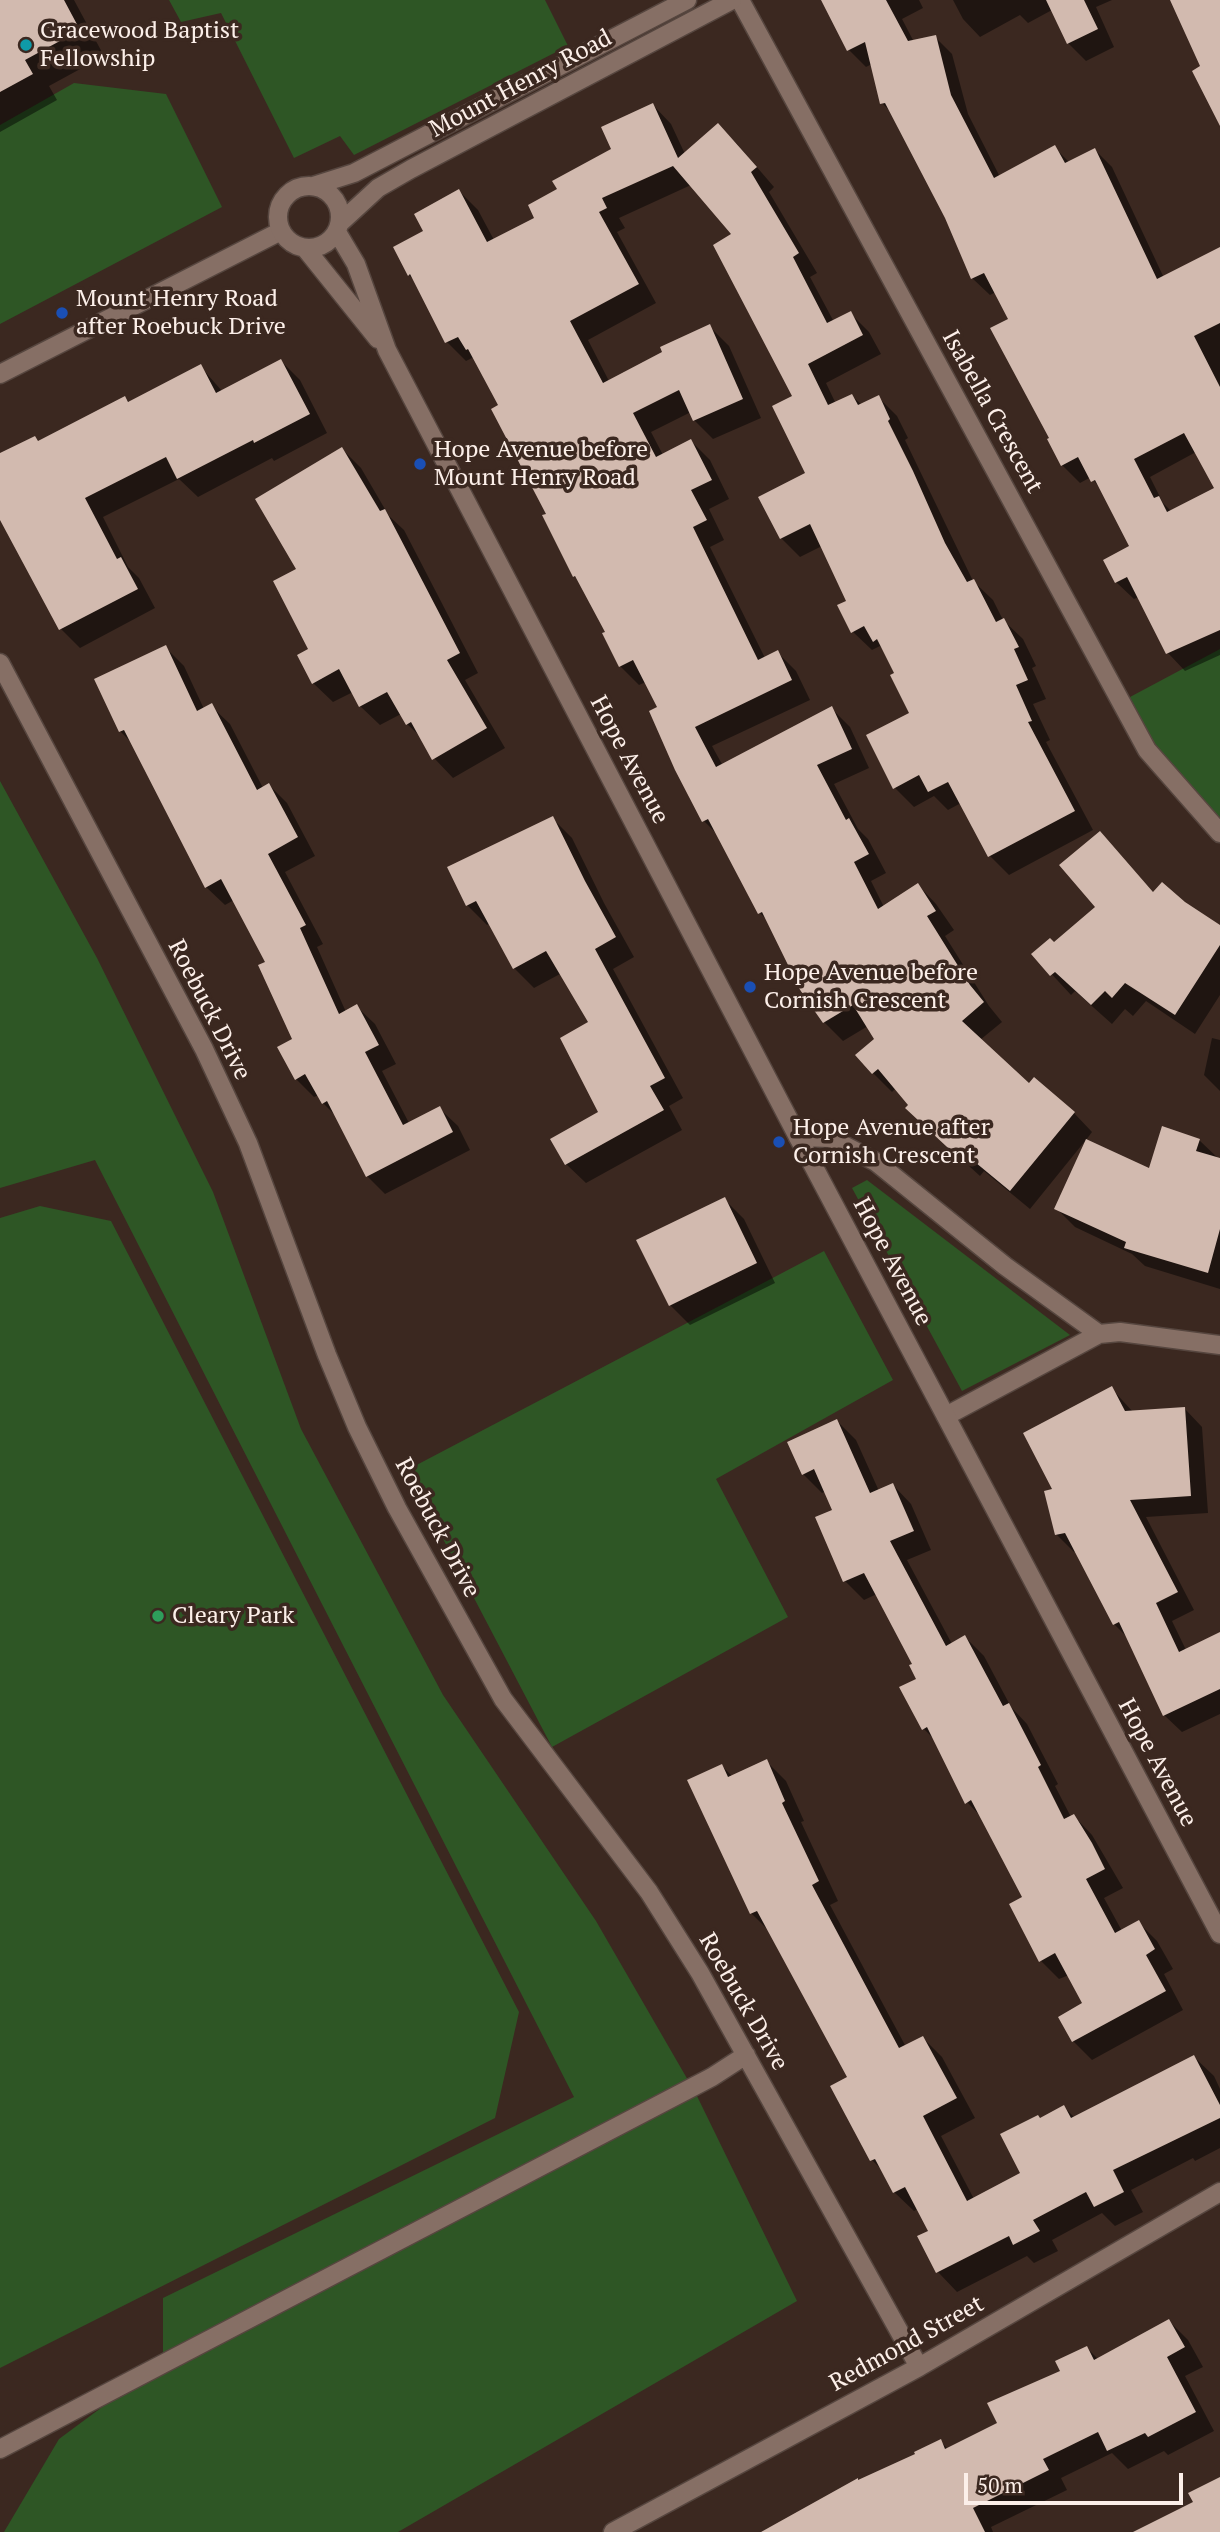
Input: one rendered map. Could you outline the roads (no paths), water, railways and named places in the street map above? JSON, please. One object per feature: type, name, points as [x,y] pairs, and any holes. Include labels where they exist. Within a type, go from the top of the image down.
[{"type":"street","name":"Mount Henry Road","points":[[313,187],[354,173],[687,0]]},
{"type":"street","name":"Mount Henry Road","points":[[339,227],[378,188],[732,0]]},
{"type":"street","name":"Isabella Crescent","points":[[740,0],[1147,750],[1220,833]]},
{"type":"street","points":[[313,187],[323,189],[337,203],[339,227],[324,245],[305,248],[286,239],[281,231],[278,213],[285,197],[298,188],[313,187]]},
{"type":"street","name":"Hope Avenue","points":[[339,227],[356,264],[387,350],[798,1137],[1220,1934]]},
{"type":"street","points":[[0,374],[281,231]]},
{"type":"street","name":"Hope Avenue","points":[[305,248],[387,350]]},
{"type":"street","name":"Roebuck Drive","points":[[0,663],[204,1049],[248,1143],[327,1355],[397,1508],[503,1699],[649,1892],[700,1973],[919,2367]]},
{"type":"street","points":[[798,1137],[830,1138],[876,1162],[1006,1266],[1099,1334]]},
{"type":"street","points":[[946,1416],[1099,1334],[1120,1332],[1220,1345]]},
{"type":"street","points":[[0,2449],[712,2077],[746,2055]]},
{"type":"street","name":"Redmond Street","points":[[612,2532],[919,2367],[1220,2192]]},
{"type":"place","name":"Gracewood Baptist Fellowship","points":[[26,45]]},
{"type":"place","name":"Mount Henry Road after Roebuck Drive","points":[[62,313]]},
{"type":"place","name":"Hope Avenue before Mount Henry Road","points":[[420,464]]},
{"type":"place","name":"Hope Avenue before Cornish Crescent","points":[[750,987]]},
{"type":"place","name":"Hope Avenue after Cornish Crescent","points":[[779,1142]]},
{"type":"place","name":"Cleary Park","points":[[158,1616]]}]
